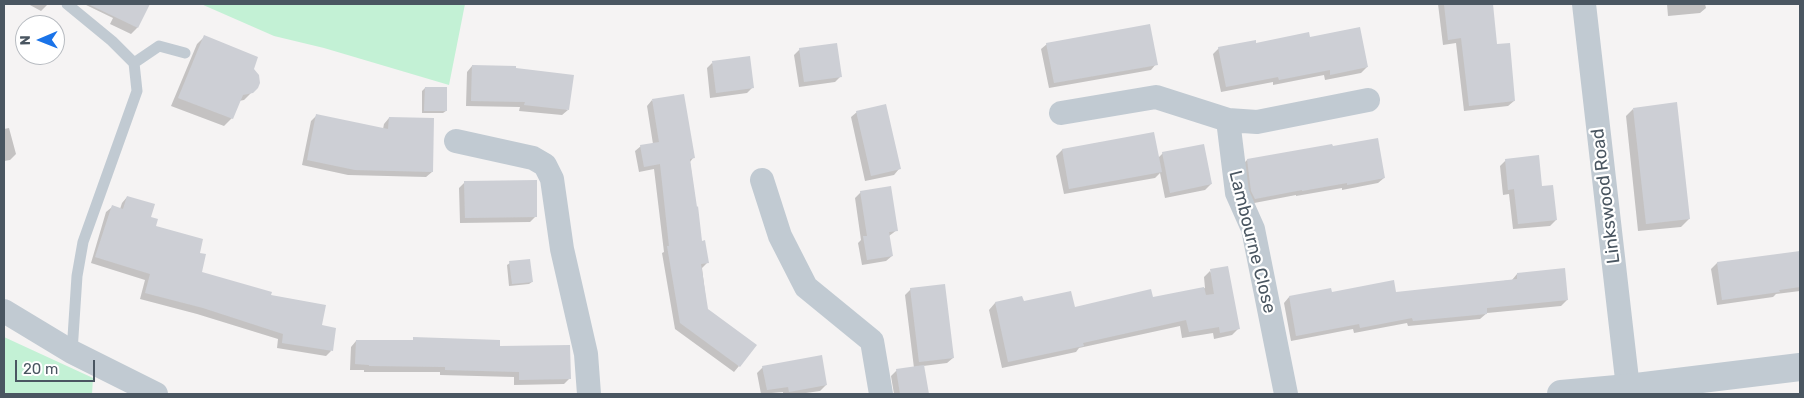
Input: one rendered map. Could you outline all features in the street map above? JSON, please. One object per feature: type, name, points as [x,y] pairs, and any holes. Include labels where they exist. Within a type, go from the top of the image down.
[{"type":"street","name":"Linkswood Road","points":[[1584,4],[1628,388]]},
{"type":"street","points":[[1061,113],[1156,97],[1228,120],[1257,122],[1368,100]]},
{"type":"street","name":"Lambourne Close","points":[[1228,120],[1237,193],[1253,229],[1286,394]]},
{"type":"street","points":[[456,141],[533,158],[545,165],[552,179],[562,248],[586,354],[589,394]]},
{"type":"street","points":[[762,180],[780,236],[806,287],[872,341],[881,394]]},
{"type":"street","points":[[4,311],[72,352],[156,394]]},
{"type":"street","points":[[1561,394],[1628,388],[1800,367]]},
{"type":"lane","points":[[66,4],[112,41],[134,63],[137,90],[83,242],[77,276],[72,352]]},
{"type":"lane","points":[[134,63],[159,46],[185,53]]},
{"type":"green space","points":[[201,4],[465,4],[449,85],[324,48],[274,36]]},
{"type":"green space","points":[[4,337],[93,378],[92,394],[4,394]]},
{"type":"building","points":[[88,4],[150,4],[138,28]]},
{"type":"building","points":[[1444,4],[1493,4],[1497,44],[1510,43],[1515,101],[1469,106],[1461,38],[1448,40]]},
{"type":"building","points":[[1150,24],[1158,65],[1054,83],[1046,43]]},
{"type":"building","points":[[1360,27],[1368,67],[1330,75],[1330,70],[1279,80],[1278,77],[1226,87],[1218,47],[1256,40],[1256,43],[1309,32],[1310,37]]},
{"type":"building","points":[[204,35],[258,57],[254,69],[259,75],[260,83],[258,88],[253,93],[243,95],[233,119],[178,98]]},
{"type":"building","points":[[837,43],[842,77],[804,82],[799,48]]},
{"type":"building","points":[[750,56],[754,88],[716,93],[712,61]]},
{"type":"building","points":[[472,65],[516,66],[516,68],[574,75],[569,110],[524,105],[525,102],[471,101]]},
{"type":"building","points":[[425,87],[447,87],[447,111],[424,111]]},
{"type":"building","points":[[684,94],[695,158],[690,159],[702,241],[705,240],[709,263],[701,264],[708,309],[757,345],[740,367],[680,323],[667,246],[669,246],[660,164],[644,167],[640,145],[659,142],[652,99]]},
{"type":"building","points":[[1677,102],[1690,219],[1646,224],[1633,108]]},
{"type":"building","points":[[886,104],[901,169],[871,176],[856,111]]},
{"type":"building","points":[[316,114],[388,129],[389,117],[434,118],[433,172],[355,170],[307,160]]},
{"type":"building","points":[[1154,132],[1162,172],[1069,189],[1062,149]]},
{"type":"building","points":[[1378,138],[1385,178],[1255,199],[1251,191],[1247,159]]},
{"type":"building","points":[[1204,144],[1212,184],[1170,193],[1162,152]]},
{"type":"building","points":[[1539,155],[1542,186],[1553,185],[1557,220],[1518,224],[1514,189],[1508,190],[1505,159]]},
{"type":"building","points":[[537,180],[537,217],[465,218],[464,181]]},
{"type":"building","points":[[891,186],[898,231],[889,232],[893,256],[867,260],[863,236],[867,236],[860,191]]},
{"type":"building","points":[[127,196],[155,204],[151,217],[158,219],[156,226],[203,239],[200,253],[206,254],[202,272],[272,292],[271,295],[326,305],[322,325],[336,328],[333,351],[282,343],[283,334],[203,308],[145,293],[150,274],[95,257],[112,205],[123,209]]},
{"type":"building","points":[[1800,251],[1800,287],[1779,290],[1780,292],[1722,300],[1717,262]]},
{"type":"building","points":[[530,259],[533,282],[512,284],[509,261]]},
{"type":"building","points":[[1228,266],[1240,329],[1220,333],[1219,327],[1189,332],[1186,320],[1083,343],[1084,346],[1008,362],[995,302],[1022,296],[1024,301],[1071,291],[1075,307],[1151,289],[1153,297],[1204,287],[1206,295],[1214,294],[1210,269]]},
{"type":"building","points":[[1565,268],[1568,300],[1487,308],[1487,314],[1413,321],[1412,318],[1360,328],[1359,324],[1296,336],[1289,296],[1331,288],[1332,292],[1394,280],[1396,292],[1517,279],[1517,273]]},
{"type":"building","points":[[945,284],[954,358],[919,362],[910,288]]},
{"type":"building","points":[[413,337],[500,340],[500,346],[570,345],[571,379],[519,380],[519,372],[445,370],[445,367],[369,366],[355,364],[356,340],[413,340]]},
{"type":"building","points":[[822,355],[827,385],[789,392],[788,387],[767,390],[762,366]]},
{"type":"building","points":[[924,365],[929,394],[900,394],[896,369]]}]
